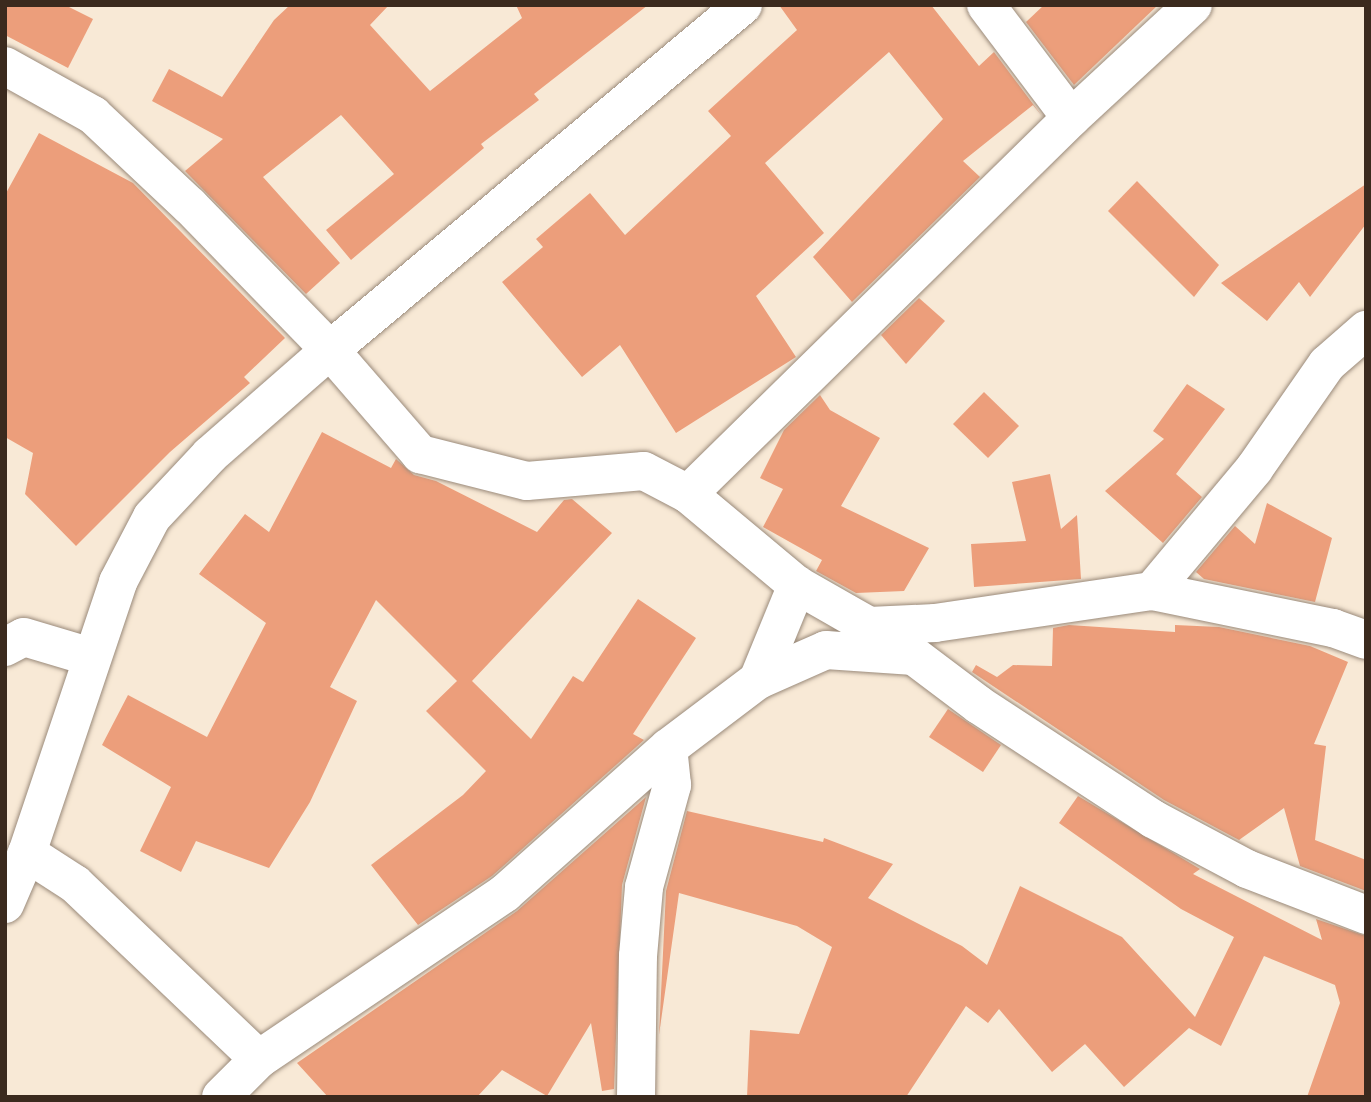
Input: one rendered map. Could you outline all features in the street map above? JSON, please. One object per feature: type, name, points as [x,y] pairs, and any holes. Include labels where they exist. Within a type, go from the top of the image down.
[{"type":"street","points":[[5,904],[27,853],[118,582],[152,517],[210,455],[330,350],[743,5]]},
{"type":"street","points":[[986,5],[1071,118]]},
{"type":"street","points":[[688,494],[1071,118],[1193,5]]},
{"type":"street","points":[[5,66],[93,115],[190,206],[330,350],[420,454],[527,481],[644,471],[688,494],[797,585],[869,626],[935,622],[1152,592],[1333,628],[1366,640]]},
{"type":"street","points":[[1152,592],[1254,468],[1327,364],[1366,330]]},
{"type":"street","points":[[758,680],[797,585]]},
{"type":"street","points":[[915,656],[935,622]]},
{"type":"street","points":[[5,647],[24,636],[91,657]]},
{"type":"street","points":[[221,1097],[259,1059],[505,893],[668,748],[758,680],[826,650],[915,656],[979,705],[1153,819],[1247,869],[1366,915]]},
{"type":"street","points":[[636,1097],[639,942],[645,887],[672,785],[668,748]]},
{"type":"street","points":[[27,853],[75,884],[259,1059]]},
{"type":"building","points":[[5,5],[65,5],[93,19],[68,68],[5,35]]},
{"type":"building","points":[[290,5],[389,5],[370,25],[430,91],[522,18],[516,5],[648,5],[534,94],[539,100],[481,144],[484,148],[351,260],[326,230],[394,174],[341,115],[263,177],[340,263],[306,294],[185,171],[223,139],[152,101],[169,69],[222,97],[274,20]]},
{"type":"building","points":[[779,5],[931,5],[979,66],[994,52],[1042,116],[1033,105],[963,161],[980,177],[852,302],[813,257],[943,119],[889,52],[765,163],[824,233],[756,296],[796,357],[676,433],[620,345],[582,377],[502,282],[543,247],[536,239],[590,193],[625,235],[731,136],[708,111],[797,30]]},
{"type":"building","points":[[1044,5],[1158,5],[1074,85],[1026,22]]},
{"type":"building","points":[[39,133],[133,183],[285,338],[244,377],[250,383],[170,452],[76,546],[25,494],[33,453],[5,437],[5,195]]},
{"type":"building","points":[[1137,181],[1219,265],[1194,297],[1108,211]]},
{"type":"building","points":[[1366,184],[1366,224],[1310,297],[1299,282],[1267,321],[1221,283]]},
{"type":"building","points":[[919,298],[945,321],[906,364],[881,335]]},
{"type":"building","points":[[1187,384],[1225,409],[1176,474],[1202,497],[1163,543],[1105,491],[1164,439],[1153,431]]},
{"type":"building","points":[[984,392],[1019,426],[988,458],[953,424]]},
{"type":"building","points":[[820,395],[830,410],[880,438],[841,506],[929,548],[904,591],[856,593],[816,571],[822,560],[763,527],[783,489],[760,478],[784,430]]},
{"type":"building","points":[[322,432],[391,468],[396,459],[414,475],[436,481],[537,532],[564,500],[572,499],[612,533],[472,681],[531,739],[573,676],[583,682],[638,599],[696,638],[633,734],[644,740],[492,876],[418,925],[371,865],[463,795],[486,771],[426,711],[457,681],[376,600],[330,687],[357,701],[310,802],[269,868],[196,841],[181,872],[140,851],[171,787],[102,745],[128,695],[207,737],[266,623],[199,574],[245,514],[269,532]]},
{"type":"building","points":[[1050,474],[1061,529],[1077,515],[1081,579],[974,587],[971,544],[1026,541],[1012,482]]},
{"type":"building","points":[[1267,503],[1332,538],[1315,602],[1204,579],[1196,572],[1235,526],[1255,544]]},
{"type":"building","points":[[1069,625],[1175,632],[1175,625],[1219,627],[1310,646],[1348,662],[1314,744],[1326,746],[1315,840],[1366,860],[1366,891],[1300,866],[1284,808],[1239,840],[1164,800],[972,672],[976,665],[997,677],[1013,665],[1052,666],[1053,628]]},
{"type":"building","points":[[948,709],[1001,745],[983,772],[929,737]]},
{"type":"building","points":[[1078,796],[1200,869],[1193,874],[1322,940],[1316,919],[1366,936],[1366,1097],[1307,1097],[1340,1003],[1335,985],[1264,956],[1221,1046],[1189,1028],[1124,1087],[1085,1044],[1052,1072],[999,1009],[988,1023],[966,1006],[906,1097],[747,1097],[750,1030],[799,1034],[832,947],[797,926],[679,893],[659,1035],[666,891],[687,811],[823,842],[824,838],[893,864],[868,898],[962,946],[987,965],[1020,886],[1122,937],[1195,1017],[1234,937],[1181,909],[1059,823]]},
{"type":"building","points":[[646,797],[622,885],[614,1089],[602,1091],[591,1023],[547,1096],[502,1070],[477,1097],[328,1097],[297,1063],[517,911]]}]
